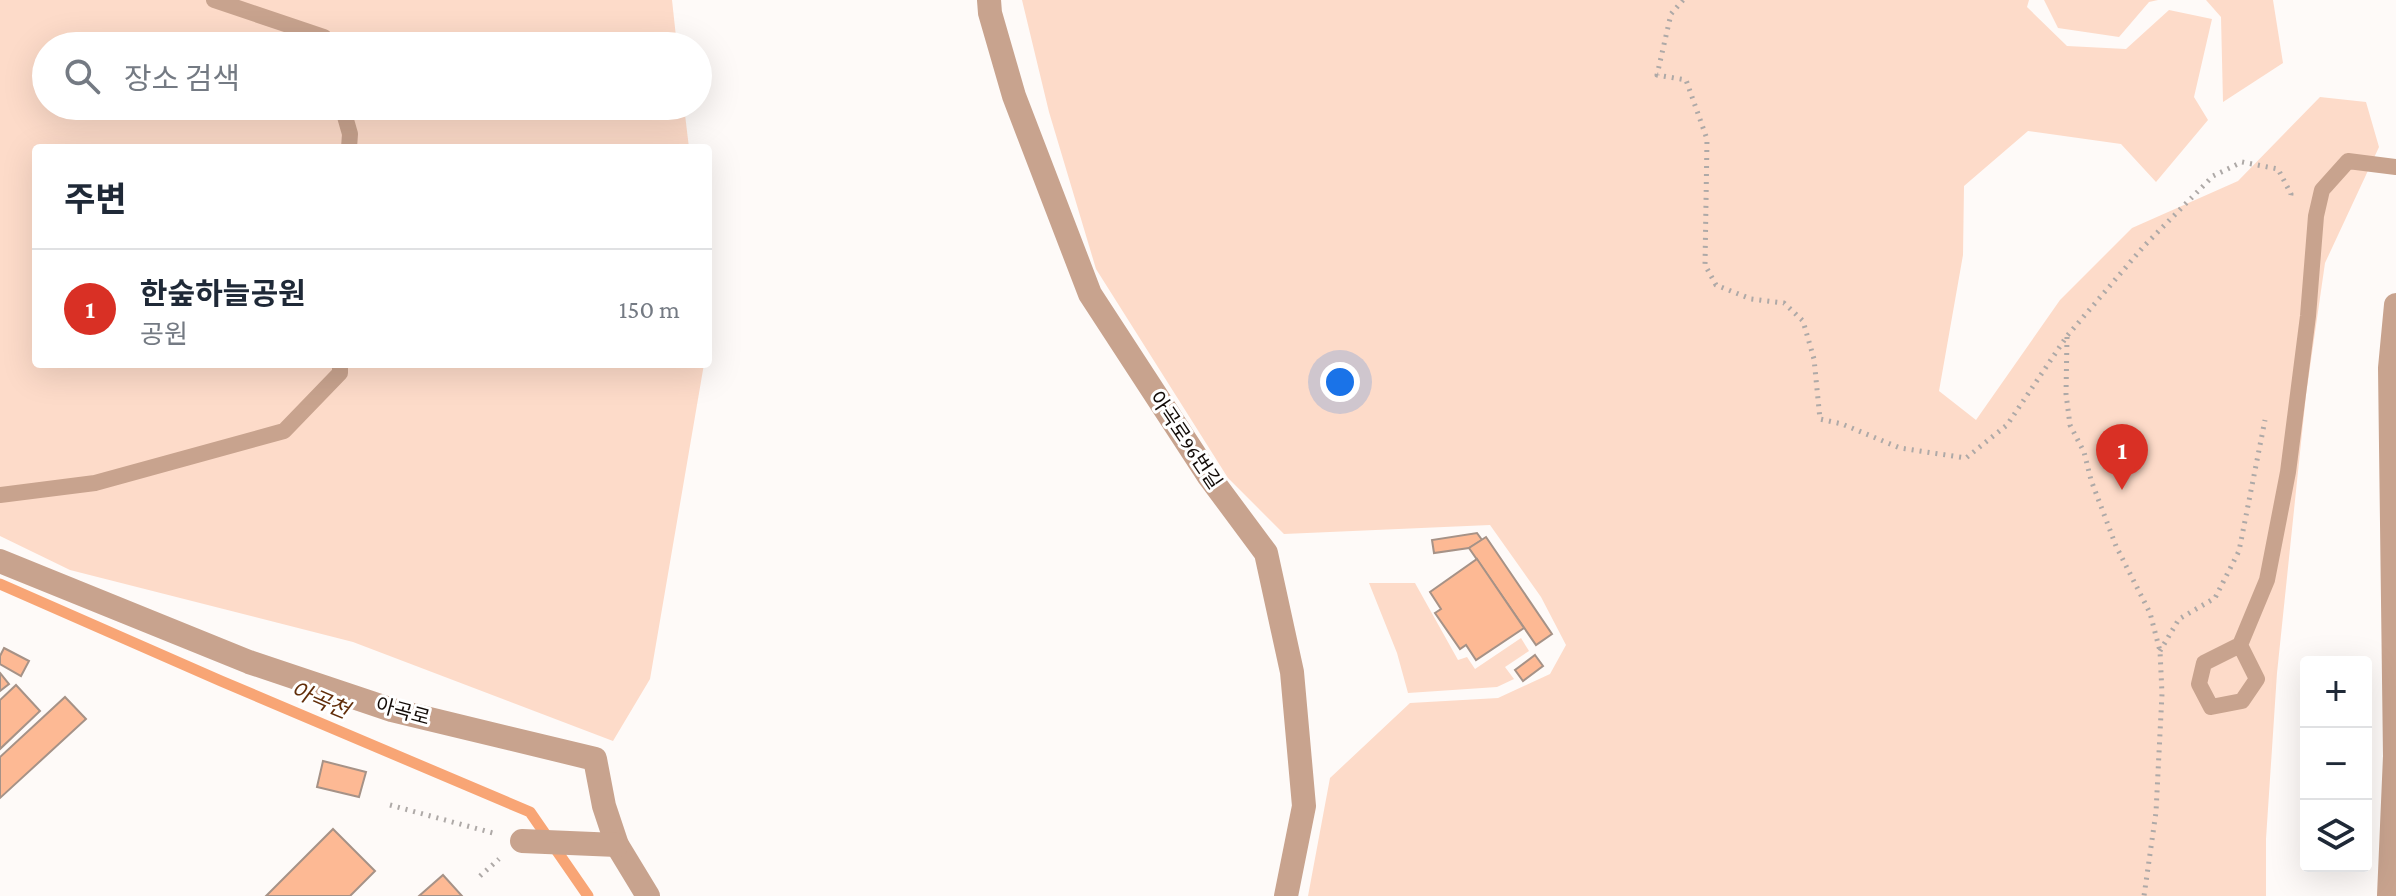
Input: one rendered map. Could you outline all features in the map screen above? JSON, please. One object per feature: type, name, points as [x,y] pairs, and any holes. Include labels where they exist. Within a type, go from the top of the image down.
[{"type":"street","name":"아곡로96번길","points":[[989,0],[1014,96],[1090,294],[1208,475],[1266,553],[1292,672],[1304,806],[1286,896]]},
{"type":"street","points":[[2389,896],[2395,756],[2390,368],[2396,305]]},
{"type":"street","name":"아곡로","points":[[0,561],[249,662],[392,710],[595,759],[609,844],[648,896]]},
{"type":"street","points":[[522,841],[609,844]]},
{"type":"lane","points":[[214,0],[309,32]]},
{"type":"lane","points":[[346,120],[349,144]]},
{"type":"lane","points":[[2240,645],[2267,580],[2288,472],[2308,316],[2316,216],[2322,190],[2348,161],[2396,167]]},
{"type":"lane","points":[[0,495],[95,483],[284,431],[340,373],[340,368]]},
{"type":"path","points":[[1683,0],[1671,14],[1657,75],[1686,80],[1707,139],[1705,265],[1716,285],[1751,299],[1784,303],[1803,321],[1814,359],[1820,419],[1842,424],[1900,448],[1966,458],[2007,425],[2067,336],[2144,246],[2213,176],[2242,162],[2278,169],[2291,194],[2290,209]]},
{"type":"path","points":[[2067,336],[2065,381],[2070,425],[2084,452],[2116,546],[2150,613],[2160,651],[2162,694],[2156,812],[2144,896]]},
{"type":"path","points":[[2160,651],[2179,619],[2215,598],[2239,551],[2266,417]]},
{"type":"path","points":[[390,805],[522,841]]},
{"type":"shaded area","points":[[0,0],[672,0],[675,32],[32,32],[32,120],[686,120],[689,144],[32,144],[32,368],[703,368],[650,679],[613,741],[353,642],[70,570],[0,536]]},
{"type":"shaded area","points":[[1022,0],[2029,0],[2027,7],[2067,46],[2126,49],[2169,10],[2212,19],[2194,97],[2208,120],[2156,182],[2121,144],[2028,131],[1964,186],[1963,255],[1939,391],[1976,420],[2060,300],[2132,228],[2238,181],[2320,97],[2366,102],[2379,147],[2325,263],[2306,395],[2277,673],[2266,839],[2266,896],[1308,896],[1330,778],[1410,703],[1498,698],[1550,674],[1566,645],[1541,597],[1490,525],[1284,534],[1228,478],[1096,269],[1049,112]]},
{"type":"shaded area","points":[[2044,0],[2158,0],[2149,2],[2119,37],[2058,28]]},
{"type":"shaded area","points":[[2206,0],[2273,0],[2283,63],[2223,102],[2221,17]]},
{"type":"shaded area","points":[[1369,583],[1415,583],[1458,660],[1467,657],[1475,669],[1521,638],[1529,651],[1505,667],[1514,679],[1497,687],[1408,693],[1397,653]]},
{"type":"building","points":[[1477,533],[1482,540],[1469,548],[1434,553],[1432,540]]},
{"type":"building","points":[[1486,537],[1552,634],[1536,645],[1469,548]]},
{"type":"building","points":[[1477,559],[1524,628],[1476,660],[1466,645],[1460,649],[1435,613],[1441,609],[1430,592]]},
{"type":"building","points":[[4,648],[29,661],[21,676],[0,664]]},
{"type":"building","points":[[1535,655],[1543,666],[1523,681],[1515,670]]},
{"type":"building","points":[[0,673],[9,684],[0,691]]},
{"type":"building","points":[[16,685],[40,711],[0,749],[0,700]]},
{"type":"building","points":[[65,697],[86,719],[0,798],[0,757]]},
{"type":"building","points":[[323,761],[366,772],[359,797],[317,787]]},
{"type":"building","points":[[333,829],[375,871],[350,896],[266,896]]},
{"type":"building","points":[[443,875],[462,896],[419,896]]},
{"type":"waterway","name":"아곡천","points":[[0,584],[530,812],[588,896]]},
{"type":"place","name":"한숲하늘공원","points":[[2122,490]]}]
